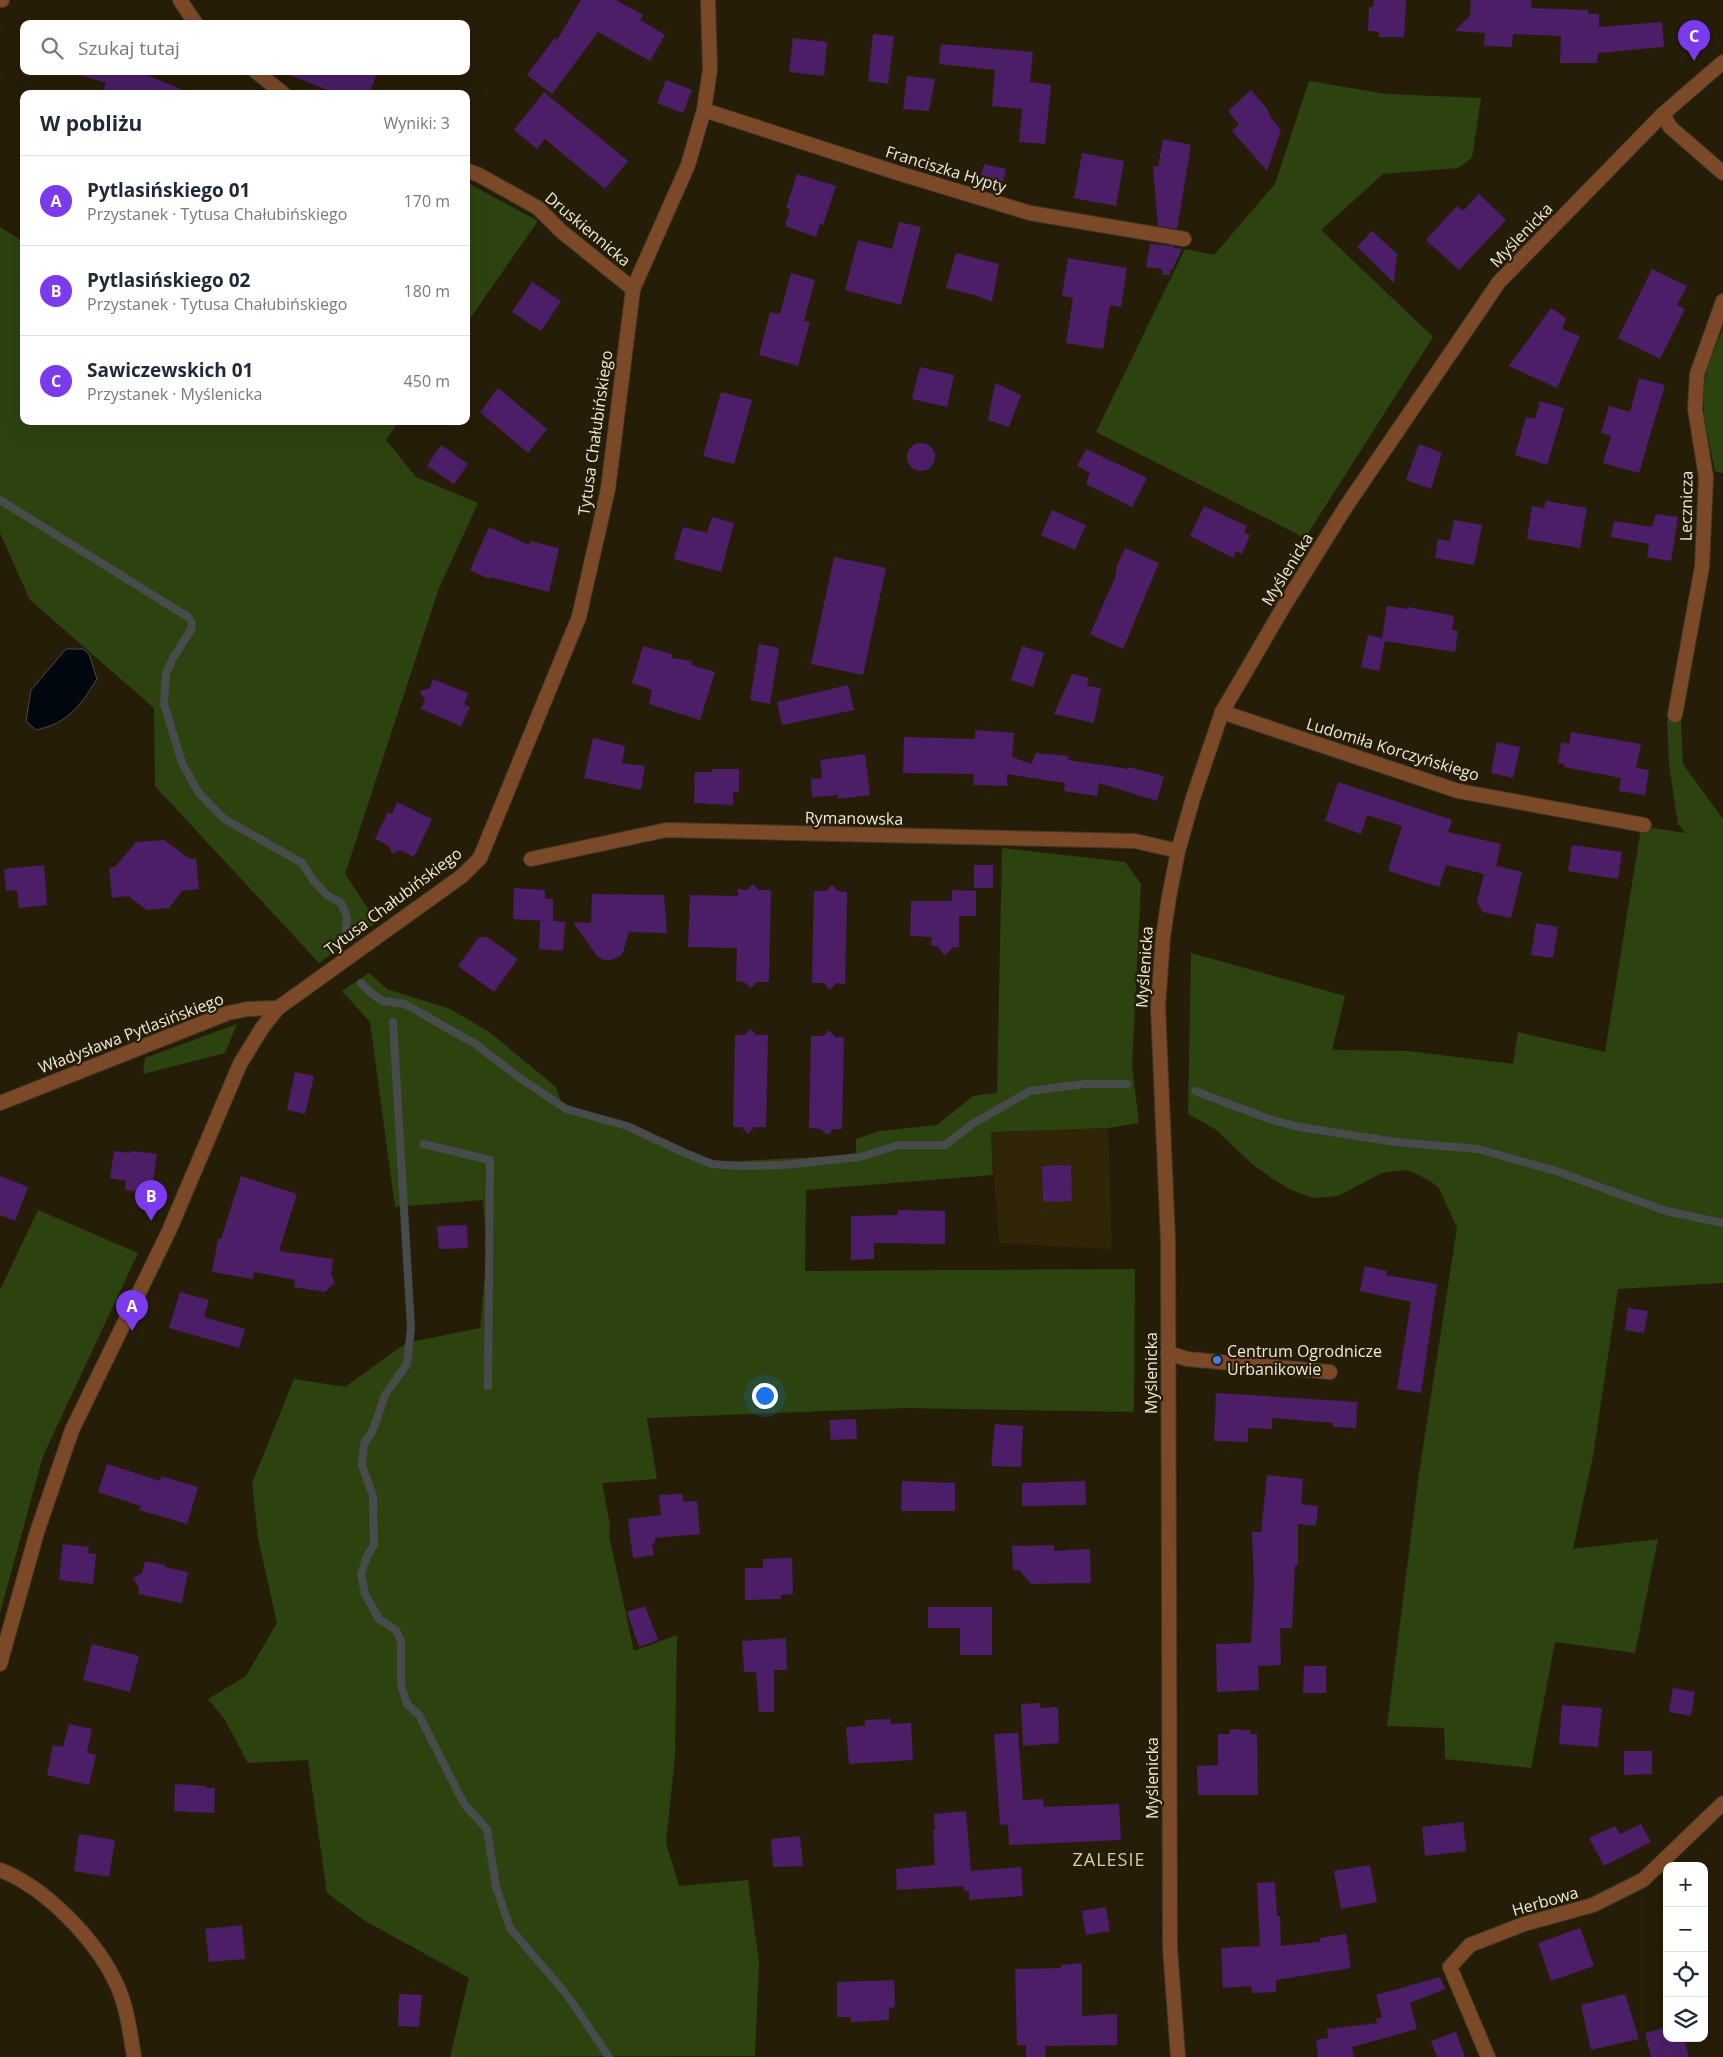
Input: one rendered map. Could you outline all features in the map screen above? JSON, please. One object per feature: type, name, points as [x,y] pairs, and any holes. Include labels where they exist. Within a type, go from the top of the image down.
[{"type":"street","points":[[180,0],[193,20]]},
{"type":"street","name":"Tytusa Chałubińskiego","points":[[0,1664],[37,1532],[72,1430],[169,1231],[240,1064],[262,1028],[278,1008],[462,876],[480,858],[579,617],[608,489],[633,289],[688,165],[704,110],[710,70],[708,0]]},
{"type":"street","name":"Myślenicka","points":[[1178,2057],[1170,1948],[1168,1241],[1158,1007],[1163,937],[1178,851],[1193,798],[1222,712],[1284,606],[1345,508],[1499,282],[1663,114],[1723,62]]},
{"type":"street","points":[[260,75],[279,90]]},
{"type":"street","name":"Franciszka Hypty","points":[[704,110],[898,173],[1030,213],[1184,239]]},
{"type":"street","points":[[1663,114],[1670,127],[1723,174]]},
{"type":"street","name":"Druskiennicka","points":[[470,172],[538,208],[561,231],[633,289]]},
{"type":"street","name":"Lecznicza","points":[[1675,715],[1702,567],[1706,477],[1695,409],[1697,374],[1723,301]]},
{"type":"street","name":"Ludomiła Korczyńskiego","points":[[1222,712],[1458,790],[1644,825]]},
{"type":"street","name":"Rymanowska","points":[[531,859],[666,830],[1135,841],[1178,851]]},
{"type":"street","name":"Władysława Pytlasińskiego","points":[[0,1103],[228,1013],[248,1009],[278,1008]]},
{"type":"street","points":[[1168,1353],[1187,1359],[1330,1372]]},
{"type":"street","name":"Herbowa","points":[[1488,2057],[1450,1967],[1470,1945],[1524,1924],[1593,1905],[1643,1880],[1723,1802]]},
{"type":"street","points":[[0,1870],[12,1875],[55,1903],[94,1948],[116,1982],[128,2016],[134,2057]]},
{"type":"shaded area","points":[[66,649],[83,649],[89,654],[97,679],[79,705],[65,718],[57,723],[36,730],[26,721],[31,690]]},
{"type":"shaded area","points":[[1108,1128],[1112,1249],[999,1243],[991,1132]]},
{"type":"green space","points":[[1309,81],[1386,94],[1481,98],[1472,158],[1458,168],[1383,174],[1321,230],[1433,337],[1305,538],[1096,432],[1185,249],[1214,255],[1275,184]]},
{"type":"green space","points":[[470,184],[538,221],[470,318]]},
{"type":"green space","points":[[0,227],[20,240],[20,425],[396,425],[386,440],[416,477],[478,503],[439,588],[345,874],[377,922],[319,963],[155,786],[154,708],[30,600],[0,533]]},
{"type":"green space","points":[[1723,328],[1723,473],[1715,471],[1703,402],[1706,373]]},
{"type":"green space","points":[[1667,719],[1681,720],[1683,764],[1723,819],[1723,1283],[1618,1289],[1593,1456],[1573,1549],[1658,1539],[1635,1653],[1555,1642],[1531,1768],[1445,1759],[1444,1728],[1387,1726],[1419,1473],[1457,1228],[1439,1188],[1429,1180],[1407,1170],[1382,1173],[1338,1196],[1313,1198],[1291,1190],[1270,1177],[1251,1163],[1215,1129],[1188,1114],[1191,953],[1345,996],[1332,1050],[1408,1051],[1513,1064],[1518,1032],[1605,1052],[1640,834],[1639,826],[1686,833],[1678,824],[1669,765]]},
{"type":"green space","points":[[1002,848],[1125,862],[1141,884],[1132,1066],[1139,1123],[1108,1128],[991,1132],[993,1175],[806,1190],[805,1271],[1135,1269],[1134,1412],[906,1408],[647,1418],[657,1479],[602,1483],[610,1525],[609,1536],[634,1651],[677,1635],[675,1756],[666,1843],[679,1886],[748,1880],[759,1963],[755,2056],[450,2057],[469,1978],[365,1921],[327,1893],[308,1760],[248,1763],[225,1720],[208,1699],[246,1676],[277,1623],[258,1538],[252,1483],[294,1379],[345,1387],[406,1343],[480,1328],[487,1252],[483,1200],[395,1207],[370,1022],[342,991],[369,973],[387,989],[450,1009],[488,1031],[556,1087],[561,1102],[672,1147],[718,1162],[856,1155],[856,1139],[880,1131],[937,1125],[973,1096],[997,1093]]},
{"type":"green space","points":[[237,1024],[225,1053],[143,1074],[145,1058]]},
{"type":"green space","points":[[38,1210],[138,1253],[43,1456],[0,1613],[0,1290]]},
{"type":"building","points":[[581,0],[616,0],[643,15],[640,20],[665,35],[650,61],[598,32],[552,94],[527,75],[555,38],[557,40]]},
{"type":"building","points":[[1374,0],[1406,0],[1404,37],[1379,37],[1379,32],[1368,31],[1369,7],[1373,7]]},
{"type":"building","points":[[1471,0],[1532,0],[1531,8],[1588,10],[1588,14],[1599,14],[1599,27],[1662,22],[1664,47],[1598,53],[1597,63],[1560,63],[1561,36],[1513,34],[1512,47],[1484,46],[1485,33],[1454,31],[1470,16]]},
{"type":"building","points":[[873,34],[894,36],[888,84],[868,81]]},
{"type":"building","points":[[793,38],[827,42],[824,76],[789,72]]},
{"type":"building","points":[[941,44],[1033,52],[1030,82],[1051,85],[1045,144],[1019,142],[1022,109],[992,106],[995,70],[939,64]]},
{"type":"building","points":[[80,75],[147,75],[183,90],[103,90],[106,83]]},
{"type":"building","points":[[289,75],[376,75],[371,90],[328,90]]},
{"type":"building","points":[[907,76],[935,79],[929,111],[903,109]]},
{"type":"building","points":[[666,80],[692,90],[683,113],[657,103]]},
{"type":"building","points":[[1251,90],[1268,110],[1271,118],[1281,130],[1267,171],[1232,131],[1239,124],[1228,111]]},
{"type":"building","points":[[544,92],[628,161],[605,189],[545,139],[537,149],[514,130]]},
{"type":"building","points":[[1163,139],[1191,145],[1177,229],[1158,226],[1153,166],[1158,167]]},
{"type":"building","points":[[1082,153],[1124,161],[1116,206],[1074,198]]},
{"type":"building","points":[[984,164],[1006,169],[1001,190],[979,185]]},
{"type":"building","points":[[797,174],[836,186],[823,225],[820,224],[816,237],[785,226],[790,209],[786,208]]},
{"type":"building","points":[[1479,194],[1506,220],[1459,270],[1426,240],[1457,206],[1463,211]]},
{"type":"building","points":[[899,222],[921,227],[901,305],[845,290],[858,240],[892,249]]},
{"type":"building","points":[[1372,231],[1397,254],[1394,283],[1357,247]]},
{"type":"building","points":[[1150,244],[1174,246],[1174,248],[1182,249],[1172,270],[1170,270],[1170,275],[1163,275],[1162,269],[1146,267]]},
{"type":"building","points":[[956,253],[999,264],[992,302],[978,296],[946,288]]},
{"type":"building","points":[[1068,258],[1127,268],[1121,307],[1110,305],[1103,349],[1066,343],[1073,298],[1062,296]]},
{"type":"building","points":[[1652,269],[1687,286],[1677,305],[1685,309],[1660,359],[1618,338]]},
{"type":"building","points":[[791,273],[815,280],[804,321],[810,322],[798,366],[759,355],[770,312],[780,314]]},
{"type":"building","points":[[532,282],[561,301],[541,331],[512,312]]},
{"type":"building","points":[[1551,308],[1566,318],[1562,329],[1580,336],[1557,388],[1509,366]]},
{"type":"building","points":[[920,367],[954,375],[947,407],[912,399]]},
{"type":"building","points":[[1639,378],[1665,385],[1639,473],[1603,463],[1611,436],[1601,433],[1609,406],[1630,412]]},
{"type":"building","points":[[995,383],[1021,395],[1009,427],[988,420]]},
{"type":"building","points":[[498,388],[547,429],[528,453],[480,412]]},
{"type":"building","points":[[721,392],[752,400],[734,464],[703,456]]},
{"type":"building","points":[[1540,401],[1564,408],[1547,465],[1515,455],[1526,417],[1535,419]]},
{"type":"building","points":[[921,443],[931,447],[935,457],[931,467],[921,471],[911,467],[907,457],[911,447]]},
{"type":"building","points":[[1419,444],[1442,453],[1431,489],[1406,480]]},
{"type":"building","points":[[441,445],[468,464],[454,484],[427,466]]},
{"type":"building","points":[[1086,449],[1147,478],[1132,507],[1086,484],[1090,473],[1077,466]]},
{"type":"building","points":[[1546,501],[1587,508],[1580,548],[1527,539],[1532,506],[1544,508]]},
{"type":"building","points":[[1204,506],[1247,526],[1244,533],[1250,535],[1242,554],[1236,551],[1233,558],[1190,536]]},
{"type":"building","points":[[1052,510],[1086,525],[1075,550],[1041,535]]},
{"type":"building","points":[[1656,514],[1678,517],[1671,561],[1647,557],[1649,544],[1611,537],[1614,521],[1652,527]]},
{"type":"building","points":[[712,517],[734,523],[721,572],[674,559],[683,527],[707,533]]},
{"type":"building","points":[[1454,520],[1482,525],[1474,565],[1435,558],[1438,539],[1450,541]]},
{"type":"building","points":[[489,527],[529,545],[530,541],[559,548],[549,592],[490,577],[489,579],[470,570]]},
{"type":"building","points":[[1125,548],[1159,563],[1123,649],[1090,634],[1115,578],[1117,566]]},
{"type":"building","points":[[834,557],[886,568],[863,675],[811,664]]},
{"type":"building","points":[[1387,606],[1408,609],[1408,607],[1454,616],[1452,630],[1458,631],[1455,652],[1385,641],[1379,671],[1361,667],[1368,635],[1382,638]]},
{"type":"building","points":[[759,644],[779,648],[770,704],[750,700]]},
{"type":"building","points":[[643,646],[672,654],[671,658],[692,661],[691,665],[715,672],[700,720],[649,704],[652,690],[632,683]]},
{"type":"building","points":[[1022,646],[1044,653],[1033,687],[1011,680]]},
{"type":"building","points":[[1072,674],[1089,678],[1087,686],[1101,688],[1094,723],[1054,714]]},
{"type":"building","points":[[433,679],[468,693],[464,704],[470,707],[461,726],[421,709],[425,700],[419,691],[430,688]]},
{"type":"building","points":[[848,685],[854,710],[782,725],[777,702]]},
{"type":"building","points":[[975,730],[1014,733],[1012,757],[1031,764],[1036,753],[1069,756],[1068,760],[1128,769],[1128,767],[1164,776],[1157,801],[1099,783],[1097,796],[1064,791],[1065,783],[1007,774],[1007,786],[973,785],[974,774],[903,773],[904,737],[975,739]]},
{"type":"building","points":[[1571,732],[1641,744],[1636,768],[1649,770],[1645,795],[1619,791],[1621,778],[1564,767],[1565,764],[1558,763],[1561,742],[1569,744]]},
{"type":"building","points":[[593,738],[625,746],[622,763],[645,766],[641,790],[584,778]]},
{"type":"building","points":[[1497,742],[1520,747],[1513,778],[1491,773]]},
{"type":"building","points":[[865,754],[870,795],[838,799],[838,795],[812,797],[811,779],[822,778],[820,760]]},
{"type":"building","points":[[712,769],[739,769],[739,792],[733,792],[733,805],[694,803],[695,772],[712,772]]},
{"type":"building","points":[[1338,782],[1452,820],[1448,832],[1501,844],[1496,866],[1522,872],[1511,918],[1483,912],[1477,902],[1484,874],[1446,865],[1439,887],[1388,871],[1402,826],[1367,815],[1361,834],[1325,821]]},
{"type":"building","points":[[397,802],[432,819],[414,857],[400,850],[392,854],[389,846],[375,839],[388,812],[392,814]]},
{"type":"building","points":[[164,840],[190,859],[196,858],[199,889],[182,891],[169,908],[147,910],[128,896],[112,898],[109,868],[115,867],[136,842]]},
{"type":"building","points":[[1572,845],[1622,852],[1618,879],[1568,871]]},
{"type":"building","points":[[44,865],[47,905],[19,908],[17,890],[6,891],[4,869]]},
{"type":"building","points":[[974,865],[993,865],[993,888],[974,888]]},
{"type":"building","points":[[753,884],[759,890],[771,890],[769,982],[757,982],[751,988],[744,982],[736,981],[737,948],[688,947],[690,895],[738,896],[738,889],[747,890]]},
{"type":"building","points":[[832,885],[838,891],[847,892],[845,984],[836,983],[830,990],[824,983],[812,983],[814,891],[826,891]]},
{"type":"building","points":[[514,888],[545,890],[545,899],[553,899],[553,921],[565,922],[563,951],[539,949],[540,921],[544,921],[513,919]]},
{"type":"building","points":[[952,890],[976,891],[976,916],[959,916],[959,947],[953,947],[945,956],[937,946],[931,946],[932,937],[910,936],[911,901],[952,901]]},
{"type":"building","points":[[592,894],[664,895],[667,933],[629,932],[620,956],[611,960],[604,960],[597,956],[573,922],[591,923]]},
{"type":"building","points":[[1536,923],[1558,927],[1553,958],[1531,955]]},
{"type":"building","points":[[479,937],[487,937],[518,959],[494,992],[458,966]]},
{"type":"building","points":[[751,1029],[756,1035],[768,1035],[766,1127],[754,1127],[748,1134],[742,1127],[733,1127],[735,1035],[744,1035]]},
{"type":"building","points":[[829,1030],[835,1037],[844,1037],[842,1129],[834,1129],[827,1135],[821,1129],[809,1128],[811,1036],[823,1036]]},
{"type":"building","points":[[295,1072],[314,1076],[305,1114],[287,1110]]},
{"type":"building","points":[[114,1151],[157,1154],[151,1194],[125,1190],[126,1181],[110,1178]]},
{"type":"building","points":[[1071,1165],[1072,1201],[1043,1202],[1042,1166]]},
{"type":"building","points":[[0,1176],[28,1187],[15,1221],[0,1215]]},
{"type":"building","points":[[241,1176],[297,1194],[279,1251],[333,1259],[331,1275],[335,1282],[325,1292],[294,1287],[295,1280],[254,1272],[253,1279],[212,1272],[218,1239],[221,1239]]},
{"type":"building","points":[[898,1210],[945,1211],[945,1244],[874,1243],[874,1259],[851,1260],[851,1216],[898,1215]]},
{"type":"building","points":[[467,1225],[468,1248],[439,1249],[437,1226]]},
{"type":"building","points":[[1365,1266],[1387,1271],[1386,1275],[1437,1284],[1421,1393],[1397,1389],[1411,1302],[1360,1291]]},
{"type":"building","points":[[180,1292],[209,1300],[204,1317],[245,1329],[239,1348],[169,1328]]},
{"type":"building","points":[[1628,1308],[1648,1311],[1644,1333],[1625,1330]]},
{"type":"building","points":[[1216,1393],[1357,1402],[1356,1428],[1333,1427],[1333,1423],[1272,1418],[1272,1429],[1248,1428],[1248,1442],[1214,1441]]},
{"type":"building","points":[[856,1419],[857,1439],[831,1440],[829,1420]]},
{"type":"building","points":[[995,1424],[1023,1426],[1021,1467],[991,1466]]},
{"type":"building","points":[[107,1464],[160,1481],[161,1476],[198,1487],[187,1524],[139,1510],[141,1506],[98,1492]]},
{"type":"building","points":[[1267,1475],[1303,1479],[1301,1504],[1318,1506],[1316,1526],[1298,1524],[1298,1565],[1295,1565],[1292,1628],[1280,1628],[1281,1665],[1258,1666],[1259,1690],[1217,1692],[1216,1644],[1251,1643],[1254,1584],[1252,1532],[1261,1532]]},
{"type":"building","points":[[902,1481],[955,1483],[955,1511],[901,1511]]},
{"type":"building","points":[[1085,1481],[1086,1505],[1022,1506],[1022,1483]]},
{"type":"building","points":[[682,1494],[683,1502],[697,1501],[700,1534],[655,1538],[655,1543],[652,1544],[654,1555],[633,1558],[628,1519],[661,1515],[659,1495]]},
{"type":"building","points":[[63,1544],[89,1547],[88,1553],[96,1554],[93,1584],[59,1580]]},
{"type":"building","points":[[1054,1545],[1054,1551],[1090,1549],[1091,1583],[1031,1584],[1019,1570],[1013,1570],[1012,1546]]},
{"type":"building","points":[[792,1558],[793,1594],[781,1595],[781,1599],[745,1600],[745,1568],[763,1568],[763,1559]]},
{"type":"building","points":[[145,1561],[188,1572],[182,1603],[138,1594],[139,1588],[133,1578],[142,1573]]},
{"type":"building","points":[[645,1606],[658,1640],[639,1647],[627,1612]]},
{"type":"building","points":[[928,1607],[992,1607],[992,1655],[960,1655],[960,1628],[928,1628]]},
{"type":"building","points":[[786,1638],[787,1670],[774,1670],[774,1712],[759,1712],[756,1672],[744,1672],[742,1641]]},
{"type":"building","points":[[92,1644],[139,1656],[130,1692],[83,1680]]},
{"type":"building","points":[[1304,1666],[1326,1666],[1326,1693],[1303,1693]]},
{"type":"building","points":[[1673,1688],[1695,1692],[1691,1716],[1669,1712]]},
{"type":"building","points":[[1040,1703],[1040,1708],[1058,1707],[1059,1743],[1023,1746],[1021,1704]]},
{"type":"building","points":[[1562,1705],[1602,1708],[1598,1747],[1559,1744]]},
{"type":"building","points":[[891,1719],[891,1724],[911,1723],[913,1760],[849,1764],[846,1727],[865,1726],[865,1720]]},
{"type":"building","points":[[69,1724],[92,1729],[87,1752],[96,1755],[89,1785],[47,1775],[53,1745],[63,1747]]},
{"type":"building","points":[[1230,1729],[1250,1730],[1250,1734],[1257,1734],[1258,1795],[1198,1795],[1197,1766],[1218,1765],[1218,1734],[1229,1734]]},
{"type":"building","points":[[1018,1733],[1023,1800],[1043,1799],[1044,1807],[1119,1804],[1121,1840],[1009,1845],[1008,1824],[1000,1825],[994,1734]]},
{"type":"building","points":[[1624,1751],[1652,1751],[1652,1774],[1624,1775]]},
{"type":"building","points":[[175,1784],[215,1788],[214,1813],[174,1811]]},
{"type":"building","points":[[966,1811],[971,1871],[1021,1867],[1023,1896],[969,1900],[969,1891],[964,1891],[964,1886],[897,1890],[896,1869],[935,1865],[934,1814]]},
{"type":"building","points":[[1463,1822],[1466,1851],[1425,1856],[1422,1827]]},
{"type":"building","points":[[1641,1824],[1651,1842],[1604,1866],[1589,1838],[1615,1826],[1620,1834]]},
{"type":"building","points":[[79,1834],[115,1840],[109,1877],[74,1871]]},
{"type":"building","points":[[800,1836],[803,1866],[773,1867],[771,1839]]},
{"type":"building","points":[[1370,1865],[1377,1902],[1341,1909],[1334,1871]]},
{"type":"building","points":[[1275,1882],[1277,1916],[1280,1916],[1281,1946],[1320,1942],[1320,1938],[1346,1934],[1351,1968],[1276,1980],[1276,1992],[1252,1993],[1251,1986],[1223,1988],[1221,1948],[1260,1946],[1257,1883]]},
{"type":"building","points":[[1106,1907],[1110,1931],[1086,1935],[1082,1911]]},
{"type":"building","points":[[242,1925],[245,1959],[209,1962],[205,1929]]},
{"type":"building","points":[[1580,1928],[1594,1966],[1551,1981],[1538,1943]]},
{"type":"building","points":[[1082,1963],[1082,2016],[1117,2014],[1117,2045],[1045,2046],[1046,2057],[1026,2057],[1026,2045],[1017,2045],[1015,1969],[1061,1968],[1061,1965]]},
{"type":"building","points":[[1440,1977],[1445,1989],[1410,2003],[1417,2029],[1352,2047],[1354,2057],[1318,2057],[1316,2040],[1328,2038],[1327,2029],[1377,2023],[1376,2019],[1382,2017],[1376,1995]]},
{"type":"building","points":[[894,1980],[895,2007],[889,2008],[889,2020],[851,2022],[851,2017],[837,2017],[837,1982]]},
{"type":"building","points":[[399,1994],[422,1995],[419,2027],[398,2026]]},
{"type":"building","points":[[1625,1994],[1639,2039],[1591,2050],[1581,2005]]},
{"type":"building","points":[[1663,2028],[1663,2042],[1685,2042],[1689,2057],[1651,2057],[1645,2033]]},
{"type":"building","points":[[1456,2032],[1465,2057],[1437,2057],[1431,2041]]},
{"type":"waterway","points":[[0,500],[188,617],[192,622],[191,630],[173,658],[166,674],[164,704],[182,763],[199,793],[223,818],[302,863],[313,880],[327,895],[341,903],[347,917],[345,942]]},
{"type":"waterway","points":[[361,983],[383,1001],[405,1004],[477,1045],[517,1076],[566,1109],[627,1126],[712,1164],[739,1166],[783,1165],[860,1157],[899,1145],[945,1145],[971,1125],[1030,1091],[1084,1084],[1127,1084]]},
{"type":"waterway","points":[[393,1022],[411,1328],[407,1364],[385,1395],[373,1430],[364,1444],[362,1465],[373,1496],[374,1545],[367,1556],[361,1574],[365,1594],[379,1619],[396,1630],[401,1641],[401,1685],[407,1704],[419,1715],[464,1804],[487,1829],[496,1887],[510,1928],[567,1995],[609,2057]]},
{"type":"waterway","points":[[1195,1091],[1269,1119],[1299,1127],[1396,1142],[1478,1149],[1556,1171],[1666,1211],[1723,1223]]},
{"type":"waterway","points":[[423,1144],[490,1160],[488,1386]]},
{"type":"place","name":"Sawiczewskich 01","points":[[1694,61]]},
{"type":"place","name":"Pytlasińskiego 02","points":[[151,1221]]},
{"type":"place","name":"Pytlasińskiego 01","points":[[132,1331]]},
{"type":"place","name":"Centrum Ogrodnicze Urbanikowie","points":[[1217,1360]]},
{"type":"district","name":"ZALESIE","points":[[1109,1859]]}]
